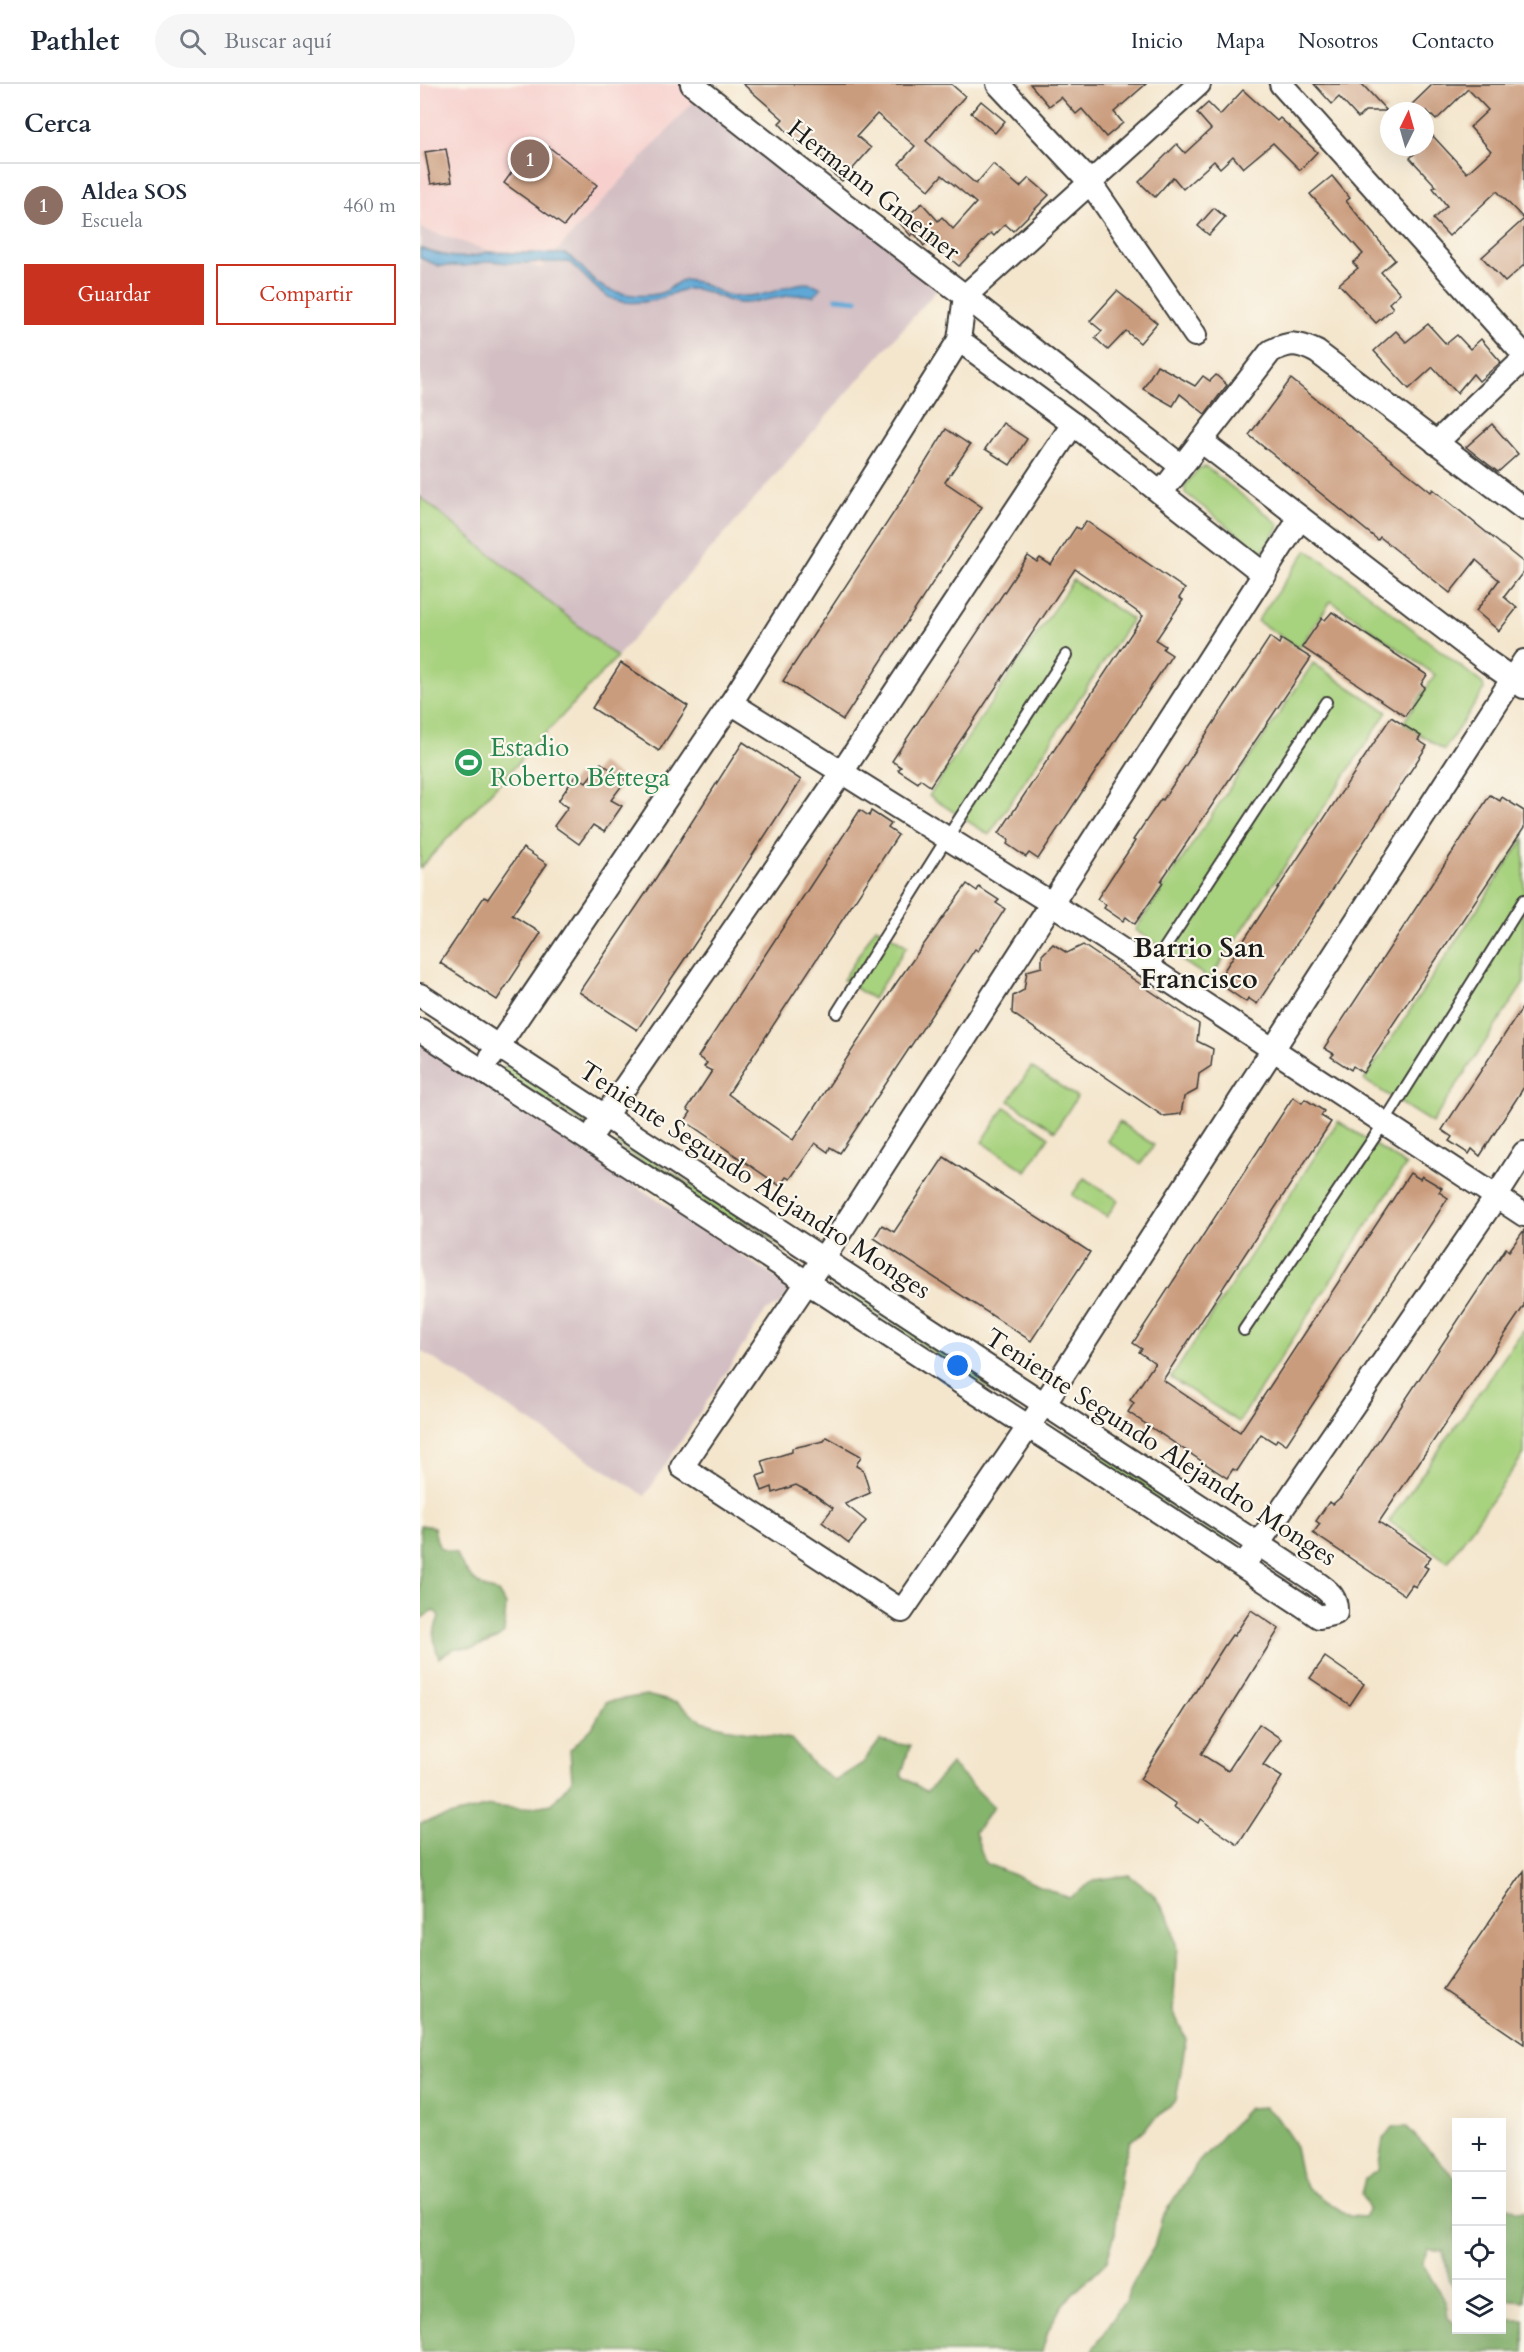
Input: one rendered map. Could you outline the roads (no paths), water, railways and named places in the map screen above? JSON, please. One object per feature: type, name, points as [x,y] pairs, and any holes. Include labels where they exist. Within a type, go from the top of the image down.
[{"type":"street","name":"Hermann Gmeiner","points":[[692,84],[1180,466]]},
{"type":"street","points":[[998,84],[1089,181],[1195,335]]},
{"type":"street","points":[[483,1071],[497,1045],[730,703],[959,340],[965,296],[1089,181],[1199,84]]},
{"type":"street","points":[[1281,84],[1524,357],[1436,443]]},
{"type":"street","points":[[959,340],[1073,424],[1265,575]]},
{"type":"street","points":[[1161,493],[1271,351],[1289,343],[1302,345],[1317,352],[1524,509]]},
{"type":"street","points":[[588,1140],[842,772],[1073,424]]},
{"type":"street","points":[[1201,441],[1488,662],[1520,675],[1044,1404],[902,1611],[682,1467],[823,1259],[1300,518]]},
{"type":"street","points":[[730,703],[1051,903],[1524,1215]]},
{"type":"street","name":"Teniente Segundo Alejandro Monges","points":[[420,995],[1316,1582],[1332,1594],[1337,1602],[1336,1613],[1319,1617],[420,1030]]},
{"type":"street","points":[[1243,1567],[1524,1153]]},
{"type":"lane","points":[[837,1013],[1066,655]]},
{"type":"lane","points":[[1151,969],[1326,702]]},
{"type":"lane","points":[[1244,1330],[1384,1123],[1524,900]]},
{"type":"water","points":[[420,248],[461,257],[486,252],[565,254],[601,286],[613,291],[636,295],[652,295],[666,291],[685,280],[735,296],[767,294],[806,283],[821,288],[814,296],[787,296],[746,303],[731,302],[697,289],[680,290],[655,300],[625,302],[606,295],[569,262],[491,261],[465,266],[439,266],[420,258]]},
{"type":"waterway","points":[[837,298],[857,300]]},
{"type":"place","name":"Aldea SOS","points":[[530,159]]},
{"type":"place","name":"Estadio Roberto Béttega","points":[[469,762]]},
{"type":"district","name":"Barrio San Francisco","points":[[1199,964]]}]
